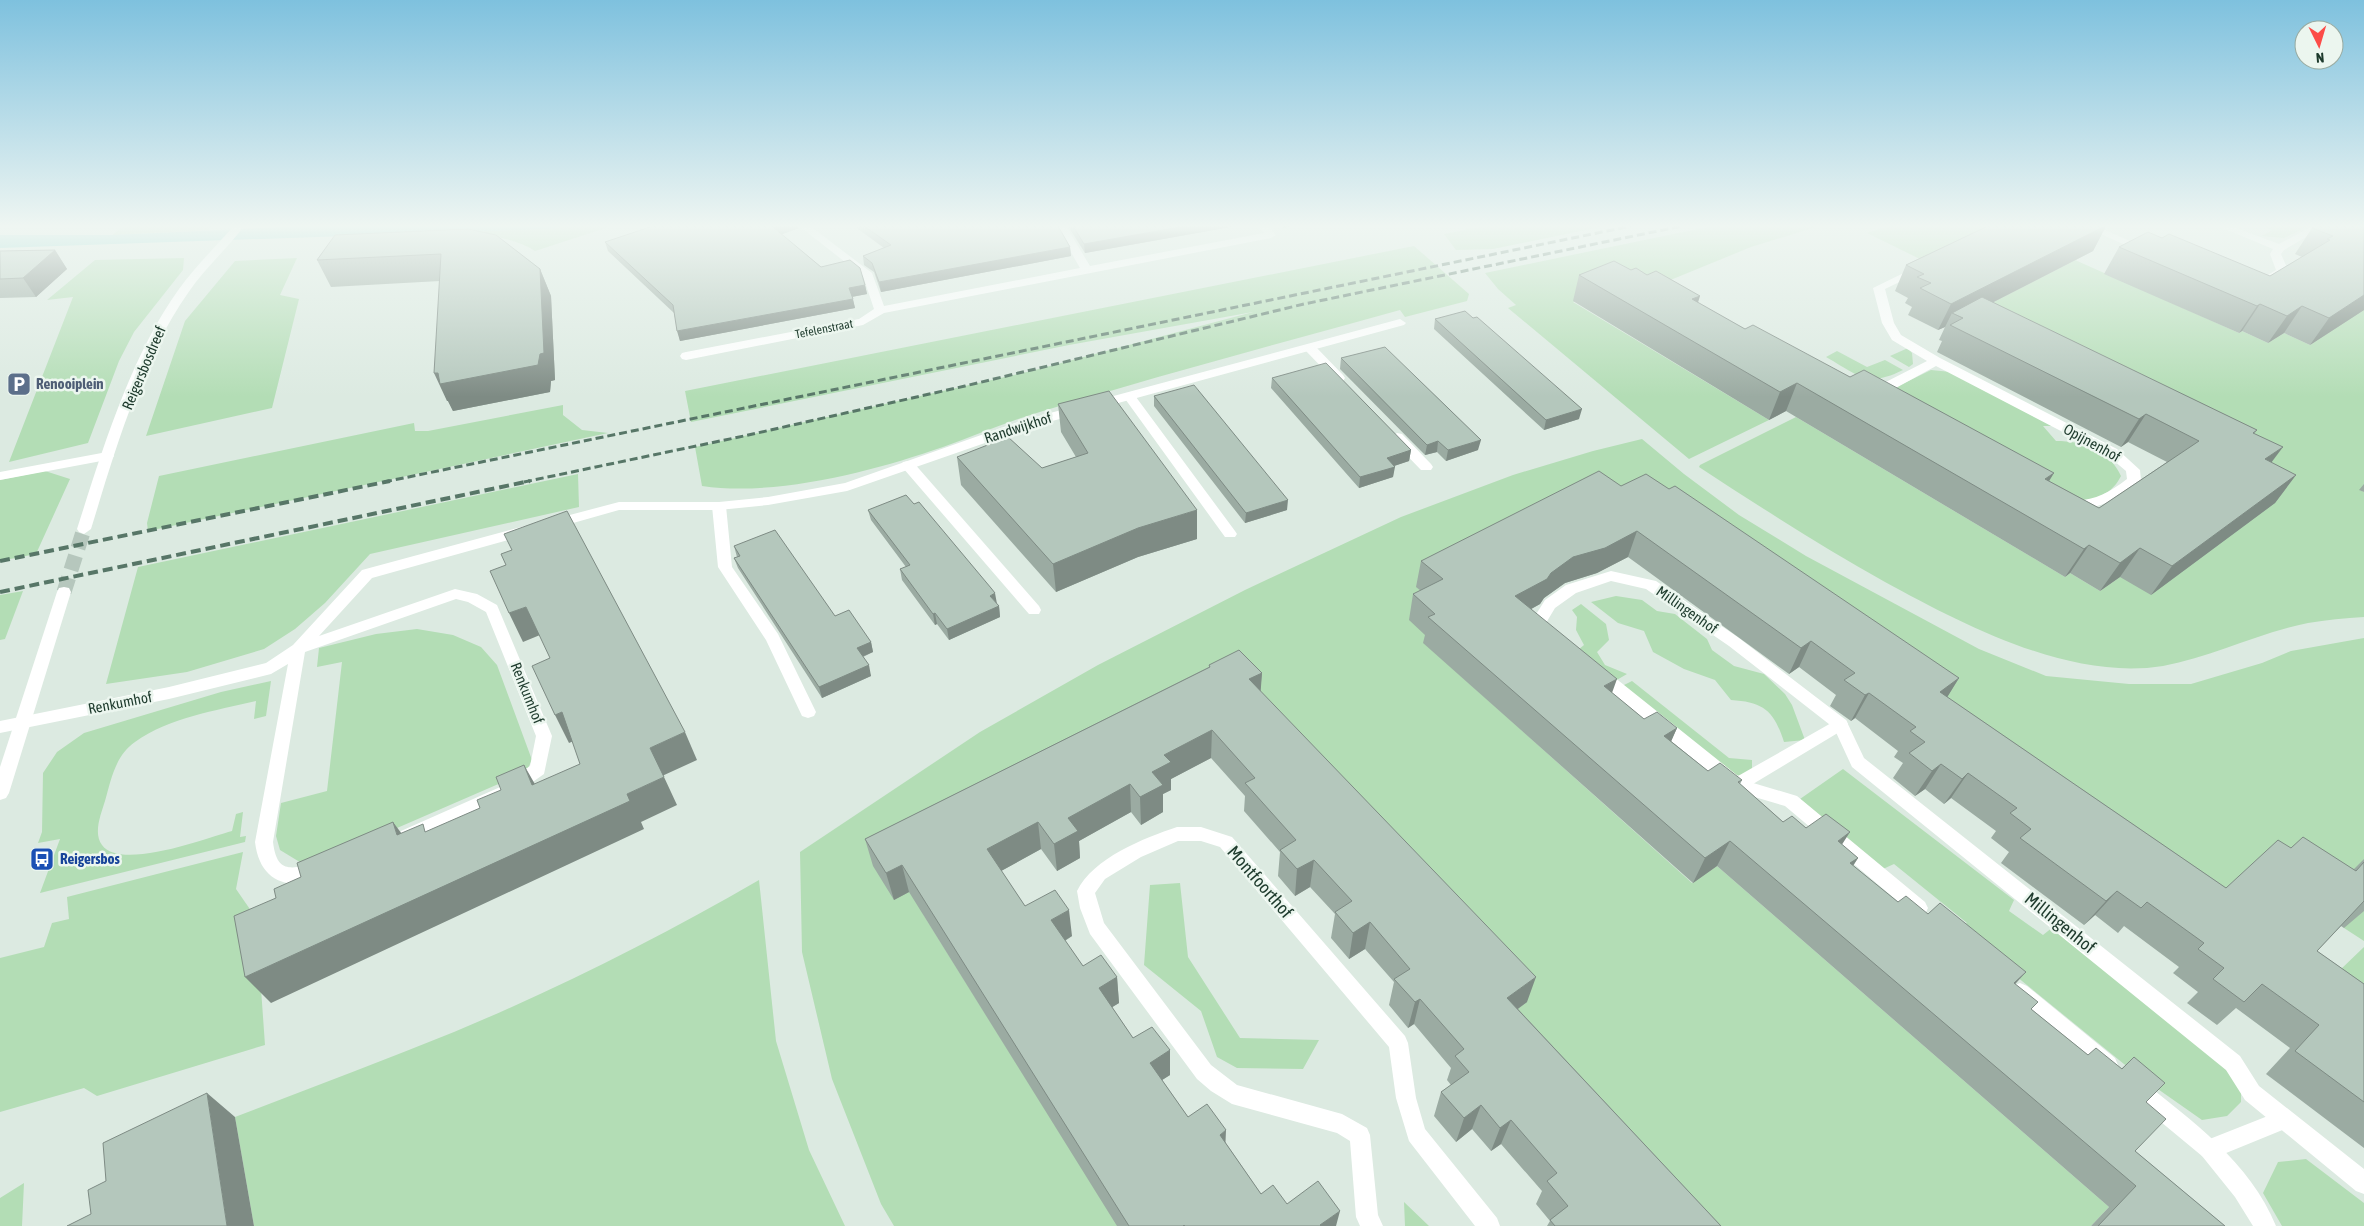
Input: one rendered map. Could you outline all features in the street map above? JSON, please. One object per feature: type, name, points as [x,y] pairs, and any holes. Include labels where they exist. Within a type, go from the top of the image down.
[{"type":"street","name":"Reigersbosdreef","points":[[84,530],[107,456],[147,355],[159,331],[190,283]]},
{"type":"street","points":[[871,283],[880,310]]},
{"type":"street","name":"Tefelenstraat","points":[[686,356],[863,322],[880,310],[1019,283]]},
{"type":"street","name":"Opijnenhof","points":[[1889,283],[1879,288],[1888,324],[1896,337],[1936,361],[2112,452],[2133,470],[2134,480],[2117,494],[2095,505],[2073,507],[2058,503],[1887,409],[1872,394],[1936,361]]},
{"type":"street","points":[[2252,287],[2260,283]]},
{"type":"street","name":"Randwijkhof","points":[[690,506],[720,506],[768,501],[847,487],[1029,423],[1400,323]]},
{"type":"street","points":[[1310,348],[1351,390]]},
{"type":"street","points":[[1129,396],[1230,534]]},
{"type":"street","points":[[1385,425],[1426,467]]},
{"type":"street","points":[[0,476],[107,456]]},
{"type":"street","points":[[908,465],[1034,610]]},
{"type":"street","name":"Renkumhof","points":[[0,727],[169,693],[271,668],[298,649],[367,574],[619,506],[690,506]]},
{"type":"street","points":[[720,506],[725,567],[774,638],[808,712]]},
{"type":"street","name":"Millingenhof","points":[[1561,643],[1538,624],[1550,604],[1571,589],[1611,576],[1650,585],[1734,642],[1840,724],[1858,762],[2233,1063],[2252,1093],[2364,1183]]},
{"type":"street","points":[[0,792],[24,722],[64,592]]},
{"type":"street","name":"Renkumhof","points":[[298,649],[455,594],[472,598],[492,609],[544,736],[538,769],[504,794],[389,844]]},
{"type":"street","points":[[298,649],[264,842],[264,857],[276,872],[295,877],[327,872],[336,868]]},
{"type":"street","points":[[1584,661],[1737,785],[1791,801],[1936,922]]},
{"type":"street","points":[[1737,785],[1840,724]]},
{"type":"street","name":"Montfoorthof","points":[[1372,1226],[1367,1217],[1360,1135],[1342,1124],[1232,1094],[1204,1072],[1097,928],[1089,908],[1086,891],[1099,874],[1135,852],[1177,834],[1201,834],[1226,842],[1398,1043],[1406,1098],[1416,1134],[1489,1226]]},
{"type":"street","points":[[2004,978],[2209,1149],[2242,1189],[2266,1226]]},
{"type":"street","points":[[2209,1149],[2284,1120]]},
{"type":"green space","points":[[67,283],[173,283],[134,332],[119,361],[88,443],[9,462],[73,297],[47,300]]},
{"type":"green space","points":[[216,283],[285,283],[280,295],[299,299],[272,408],[146,436],[185,321]]},
{"type":"green space","points":[[1227,283],[1457,283],[1469,294],[1467,301],[1405,317],[1400,310],[1087,398],[1030,415],[887,465],[824,480],[793,485],[761,488],[702,486],[695,447],[1031,371],[1253,312],[1069,345],[691,422],[685,391]]},
{"type":"green space","points":[[1493,283],[1658,283],[1573,302],[1769,420],[1689,459],[1508,308],[1516,305]]},
{"type":"green space","points":[[2030,283],[2127,283],[2239,333],[2242,331],[2268,343],[2284,333],[2310,345],[2364,309],[2364,486],[2360,490],[2364,492],[2364,617],[2322,621],[2289,627],[2199,657],[2163,666],[2128,668],[2091,665],[2055,657],[2019,646],[1983,631],[1916,599],[1814,540],[1699,467],[1796,417],[2065,577],[2070,573],[2100,591],[2120,577],[2274,503],[1959,320]]},
{"type":"green space","points":[[1908,348],[1912,353],[1913,364],[1909,367],[1890,356]]},
{"type":"green space","points":[[1837,351],[1867,367],[1885,360],[1903,370],[1880,378],[1871,379],[1863,377],[1826,357]]},
{"type":"green space","points":[[1931,370],[1951,372],[2052,426],[2043,426],[2056,441],[2076,443],[2094,449],[2110,460],[2116,467],[2121,476],[2118,482],[2106,493],[2085,501],[1886,392]]},
{"type":"green space","points":[[563,405],[563,415],[582,430],[608,433],[148,531],[147,523],[159,476],[414,423],[415,431],[428,431]]},
{"type":"green space","points":[[1642,439],[1684,474],[1739,515],[1806,556],[1979,649],[2046,676],[2129,684],[2191,684],[2262,663],[2291,651],[2364,638],[2364,941],[2344,928],[2334,889],[2314,948],[1666,512],[1417,587],[1438,605],[1430,639],[1424,643],[1692,883],[1717,866],[2109,1207],[2091,1226],[1684,1226],[1498,1023],[1526,1002],[1267,728],[919,886],[923,914],[1118,1226],[894,1226],[881,1204],[832,1079],[802,952],[800,852],[980,732],[1098,665],[1245,590],[1401,517],[1513,475],[1593,451]]},
{"type":"green space","points":[[45,471],[70,479],[36,554],[0,561],[0,480]]},
{"type":"green space","points":[[578,474],[579,507],[370,554],[325,603],[295,629],[264,649],[187,672],[106,684],[138,567]]},
{"type":"green space","points":[[23,591],[5,639],[0,640],[0,595]]},
{"type":"green space","points":[[1616,596],[1642,600],[1657,611],[1675,614],[1707,639],[1712,650],[1734,666],[1764,674],[1785,694],[1792,705],[1805,740],[1784,742],[1776,723],[1766,710],[1752,703],[1731,700],[1715,680],[1684,669],[1653,652],[1644,631],[1618,623],[1591,602]]},
{"type":"green space","points":[[1581,604],[1606,624],[1609,640],[1597,652],[1605,665],[1627,674],[1615,681],[1578,650],[1584,645],[1576,630],[1577,617],[1572,610]]},
{"type":"green space","points":[[417,629],[453,635],[481,647],[497,665],[532,760],[526,772],[374,838],[303,864],[280,850],[276,836],[281,803],[327,791],[342,662],[317,667],[319,648],[376,634]]},
{"type":"green space","points":[[271,681],[266,716],[254,719],[256,701],[193,716],[163,726],[135,742],[118,761],[98,829],[99,840],[102,845],[112,852],[126,855],[144,854],[185,845],[232,831],[236,814],[243,812],[240,837],[246,836],[245,842],[40,893],[60,839],[38,843],[42,832],[43,773],[57,752],[84,733],[221,692]]},
{"type":"green space","points":[[1632,681],[1729,758],[1752,760],[1752,772],[1742,776],[1729,774],[1622,686]]},
{"type":"green space","points":[[1843,769],[2014,900],[2009,911],[2043,935],[2053,927],[2197,1040],[2241,1085],[2241,1102],[2227,1116],[2202,1120],[2135,1073],[1958,929],[1967,923],[1894,864],[1883,869],[1800,799]]},
{"type":"green space","points":[[243,852],[236,889],[256,918],[265,1045],[97,1096],[84,1088],[0,1112],[0,958],[44,947],[52,923],[69,919],[67,897]]},
{"type":"green space","points":[[759,880],[776,1041],[809,1150],[845,1226],[254,1226],[235,1117],[454,1032],[532,998],[647,942]]},
{"type":"green space","points":[[1180,883],[1188,957],[1240,1038],[1319,1040],[1303,1069],[1237,1068],[1217,1057],[1201,1011],[1144,965],[1150,885]]},
{"type":"green space","points":[[2364,947],[2364,1029],[2315,994]]},
{"type":"green space","points":[[2306,1159],[2364,1203],[2364,1226],[2282,1226],[2263,1193],[2278,1162]]},
{"type":"green space","points":[[24,1183],[22,1226],[0,1226],[0,1198]]},
{"type":"green space","points":[[1404,1202],[1429,1226],[1405,1226]]},
{"type":"building","points":[[439,283],[541,283],[544,353],[540,354],[538,365],[440,384],[438,373],[434,373]]},
{"type":"building","points":[[649,283],[864,283],[865,285],[849,288],[853,299],[677,331],[673,305]]},
{"type":"building","points":[[1593,283],[1677,283],[1700,296],[1692,299],[1745,329],[1753,325],[1850,377],[1864,370],[2054,473],[2045,479],[2099,508],[2199,441],[2146,414],[2139,419],[1950,325],[1963,318],[1952,313],[1982,297],[2257,430],[2253,433],[2283,447],[2265,459],[2296,475],[2172,566],[2140,548],[2120,563],[2089,545],[2084,549],[1797,383],[1780,392]]},
{"type":"building","points":[[1931,283],[1992,283],[1951,304],[1920,288]]},
{"type":"building","points":[[2204,283],[2364,283],[2364,295],[2329,318],[2302,306],[2287,316],[2260,304],[2257,306]]},
{"type":"building","points":[[1465,311],[1473,318],[1477,317],[1582,409],[1546,420],[1435,319]]},
{"type":"building","points":[[1385,347],[1481,440],[1448,450],[1438,441],[1427,445],[1341,358]]},
{"type":"building","points":[[1326,363],[1411,450],[1387,458],[1395,467],[1360,477],[1272,378]]},
{"type":"building","points":[[1194,385],[1288,500],[1246,513],[1154,396]]},
{"type":"building","points":[[1109,391],[1197,510],[1138,528],[1053,564],[957,457],[1008,437],[1042,468],[1088,453],[1058,404]]},
{"type":"building","points":[[1599,471],[1621,486],[1646,474],[1669,489],[1675,486],[1959,678],[1940,692],[2226,888],[2278,840],[2291,848],[2303,837],[2356,871],[2364,862],[2364,901],[2317,951],[2364,984],[2364,1102],[2295,1051],[2319,1025],[2262,984],[2244,1002],[2213,979],[2224,968],[2198,949],[2204,943],[2147,902],[2141,908],[2117,891],[2106,901],[2020,838],[2031,829],[2010,813],[2017,808],[1968,773],[1962,779],[1941,764],[1932,771],[1909,753],[1925,742],[1910,731],[1916,727],[1869,693],[1865,695],[1844,680],[1855,673],[1811,641],[1801,648],[1637,531],[1605,548],[1573,557],[1551,573],[1547,579],[1515,596],[1617,679],[1604,686],[1644,719],[1657,712],[1677,728],[1664,736],[1708,771],[1720,763],[1742,780],[1738,782],[1783,822],[1792,816],[1806,828],[1826,814],[1850,832],[1838,841],[1858,858],[1850,863],[1898,902],[1906,896],[1928,914],[1940,903],[2026,972],[2014,983],[2038,1002],[2031,1009],[2088,1055],[2096,1048],[2122,1069],[2134,1057],[2165,1083],[2146,1102],[2166,1119],[2135,1151],[2225,1226],[2098,1226],[2136,1186],[1730,841],[1705,858],[1428,617],[1435,614],[1413,594],[1443,579],[1421,561]]},
{"type":"building","points":[[906,495],[914,504],[919,502],[995,593],[990,596],[999,606],[947,629],[935,613],[933,614],[900,569],[910,565],[868,510]]},
{"type":"building","points":[[567,511],[685,732],[650,748],[664,777],[627,794],[630,801],[245,977],[234,916],[276,898],[274,889],[301,877],[297,863],[393,822],[397,835],[423,824],[425,832],[480,808],[477,800],[501,790],[496,777],[524,765],[532,785],[580,764],[562,712],[555,715],[532,666],[550,658],[526,607],[509,613],[490,571],[506,565],[501,554],[512,550],[504,534]]},
{"type":"building","points":[[775,530],[835,616],[849,610],[871,642],[857,648],[869,665],[819,687],[734,558],[740,556],[734,546]]},
{"type":"building","points":[[1239,650],[1262,673],[1249,679],[1536,977],[1507,998],[1721,1226],[1555,1226],[1550,1220],[1568,1206],[1547,1181],[1557,1173],[1511,1120],[1500,1128],[1481,1105],[1464,1118],[1441,1092],[1469,1072],[1455,1056],[1464,1049],[1420,999],[1415,1002],[1394,979],[1410,969],[1370,922],[1353,933],[1335,912],[1352,901],[1314,860],[1297,869],[1280,850],[1296,840],[1245,783],[1255,778],[1212,730],[1164,755],[1171,762],[1152,772],[1163,785],[1140,797],[1130,784],[1068,818],[1078,831],[1054,844],[1038,822],[987,849],[1025,906],[1055,890],[1069,910],[1051,920],[1083,966],[1101,955],[1117,977],[1099,988],[1133,1038],[1152,1027],[1170,1050],[1150,1063],[1188,1117],[1207,1104],[1226,1130],[1220,1135],[1261,1194],[1273,1185],[1287,1204],[1318,1181],[1340,1211],[1321,1226],[1129,1226],[902,865],[886,873],[865,839],[1210,667],[1209,665]]},
{"type":"building","points":[[207,1093],[227,1226],[67,1226],[91,1214],[88,1190],[106,1181],[103,1143]]},
{"type":"tunnel","points":[[64,592],[84,529]]},
{"type":"railway","points":[[384,482],[1352,283]]},
{"type":"railway","points":[[524,482],[744,436],[965,386],[1304,304],[1405,283]]},
{"type":"railway","points":[[0,561],[390,481]]},
{"type":"railway","points":[[0,592],[530,481]]},
{"type":"place","name":"Renooiplein","points":[[19,384]]},
{"type":"place","name":"Reigersbos","points":[[42,859]]}]
